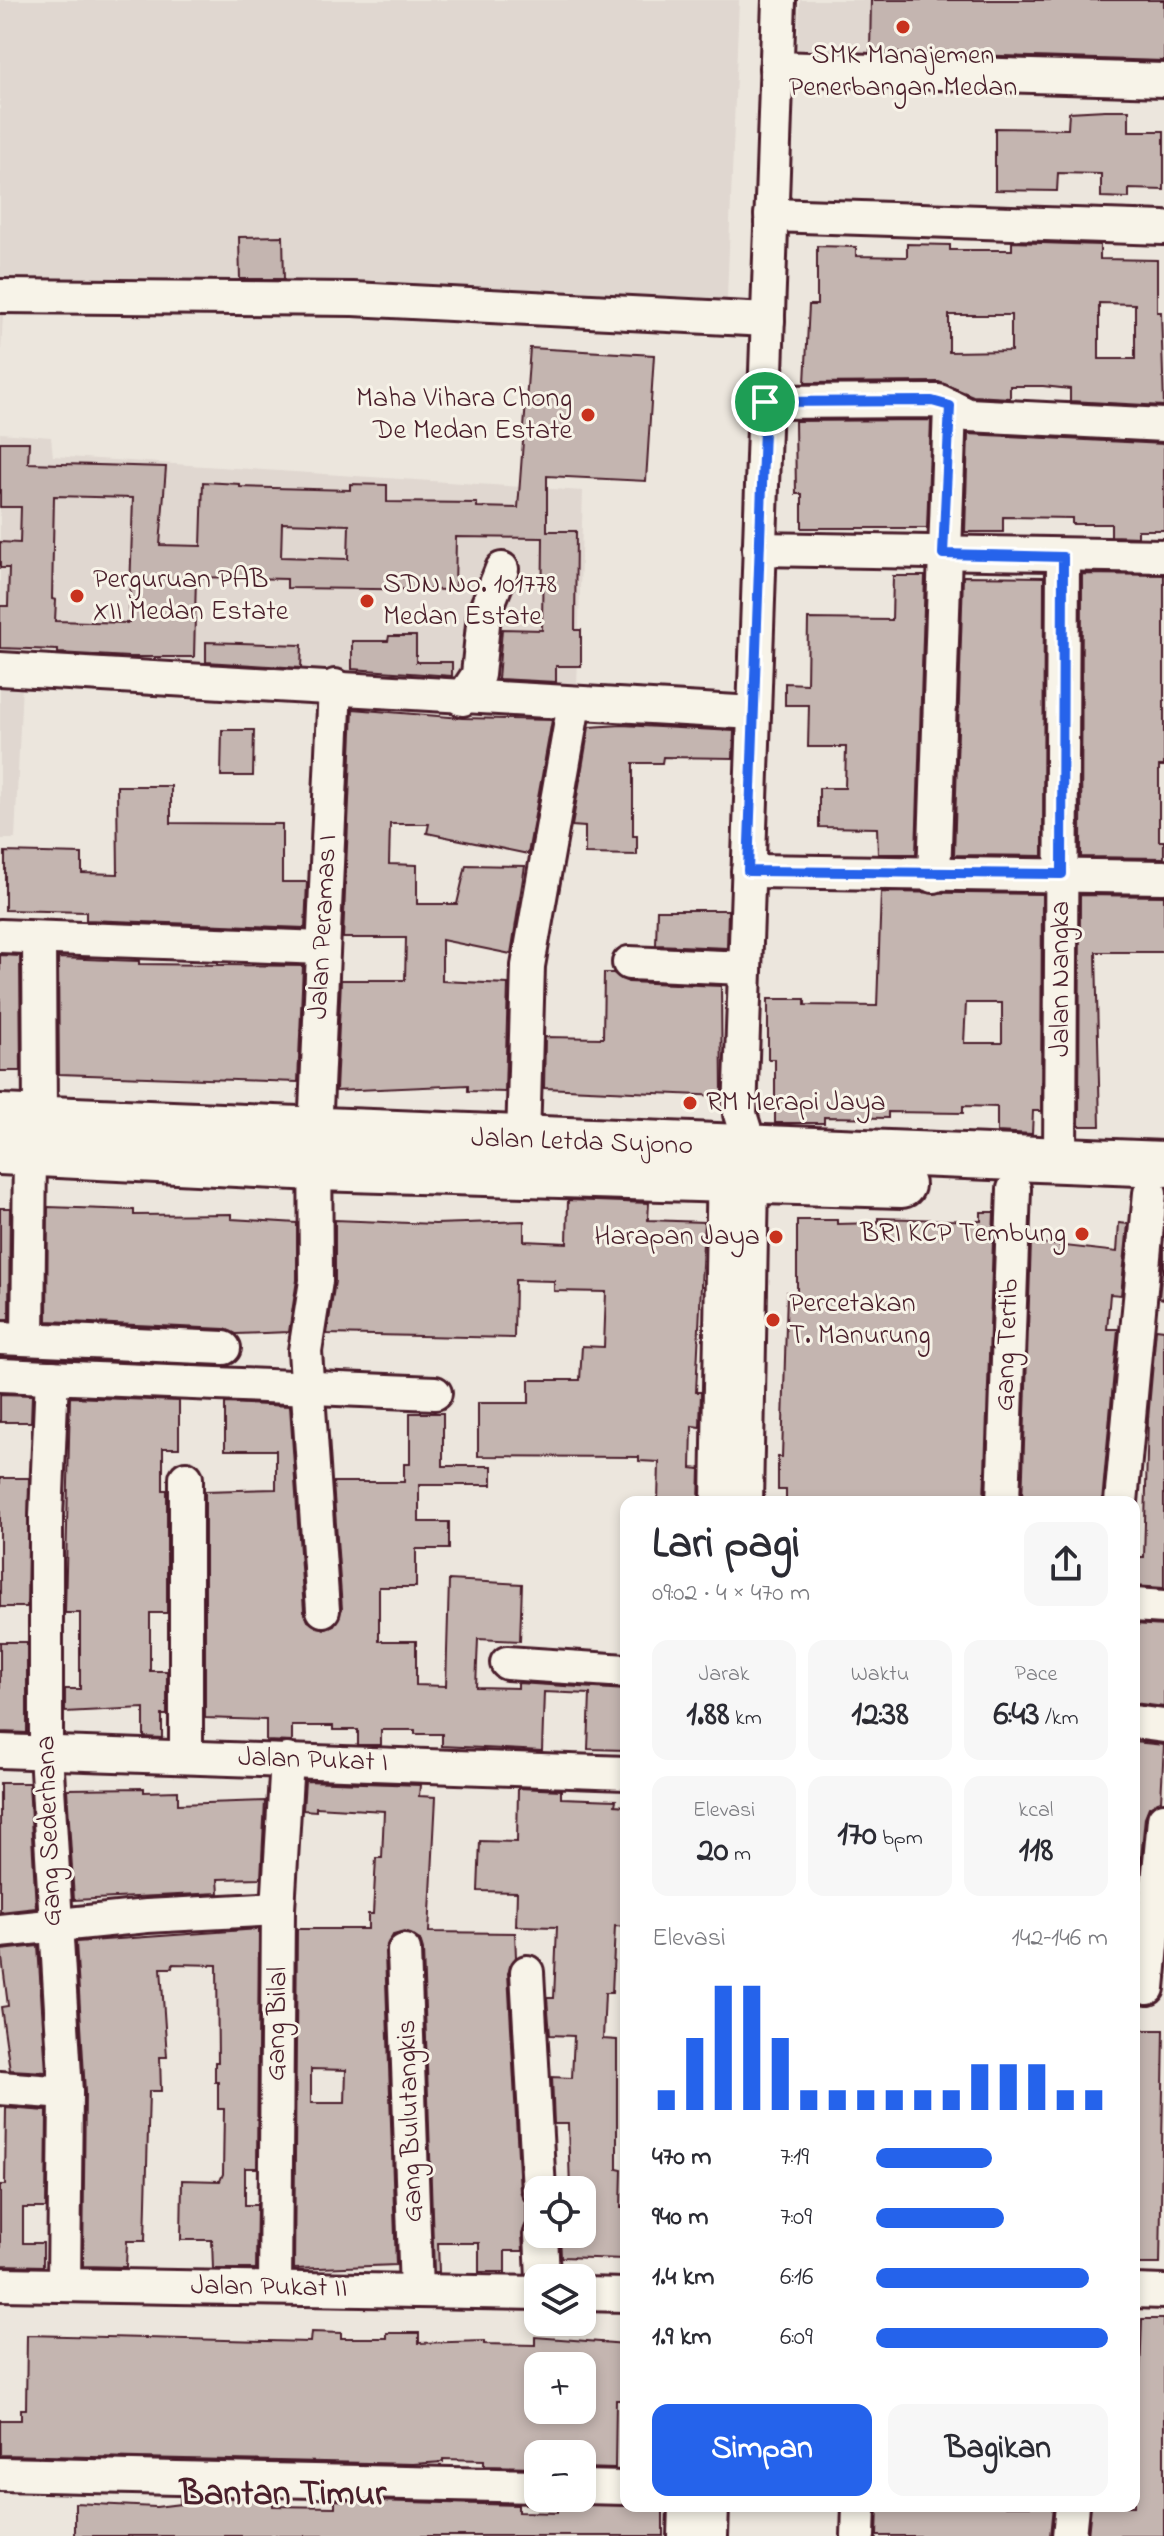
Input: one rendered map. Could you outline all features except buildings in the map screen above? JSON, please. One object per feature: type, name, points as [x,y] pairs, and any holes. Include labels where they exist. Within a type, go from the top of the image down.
[{"type":"highway","name":"Jalan Letda Sujono","points":[[17,1135],[316,1150],[738,1154],[1060,1162],[1159,1183]]},
{"type":"highway","name":"Jalan Letda Sujono","points":[[316,1150],[523,1140],[738,1154],[1014,1189],[1159,1183]]},
{"type":"street","points":[[718,1496],[738,1154],[779,0]]},
{"type":"street","points":[[776,68],[1164,80]]},
{"type":"street","points":[[771,215],[1164,228]]},
{"type":"street","points":[[0,296],[353,299],[768,320]]},
{"type":"street","points":[[765,402],[932,401],[968,415],[1164,425]]},
{"type":"street","points":[[934,876],[950,406]]},
{"type":"street","points":[[759,549],[1063,557],[1164,556]]},
{"type":"street","name":"Jalan Nangka","points":[[1060,1162],[1063,557]]},
{"type":"street","points":[[462,699],[478,675],[484,614],[502,569]]},
{"type":"street","points":[[0,669],[335,686],[462,699],[754,713]]},
{"type":"street","name":"Jalan Peramas I","points":[[323,1610],[305,1351],[316,1281],[316,1150],[335,686]]},
{"type":"street","points":[[523,1140],[528,966],[574,704]]},
{"type":"street","points":[[748,871],[1164,877]]},
{"type":"street","points":[[0,936],[323,948]]},
{"type":"street","points":[[39,938],[17,1135],[14,1339],[224,1348]]},
{"type":"street","points":[[629,963],[745,968]]},
{"type":"street","points":[[738,1154],[746,1496]]},
{"type":"street","points":[[1122,1496],[1159,1183]]},
{"type":"street","name":"Gang Tertib","points":[[1003,1496],[1014,1189]]},
{"type":"street","points":[[0,1375],[435,1393]]},
{"type":"street","name":"Gang Sederhana","points":[[52,1377],[46,1517],[46,1753],[53,1840],[53,1926],[66,2093],[64,2285]]},
{"type":"street","points":[[186,1478],[186,1756]]},
{"type":"street","points":[[1140,1605],[1164,1607]]},
{"type":"street","points":[[507,1663],[620,1671]]},
{"type":"street","points":[[1140,1723],[1164,1726]]},
{"type":"street","name":"Jalan Pukat I","points":[[0,1751],[620,1773]]},
{"type":"street","name":"Gang Bilal","points":[[275,2288],[278,1909],[287,1760]]},
{"type":"street","points":[[1148,1988],[1164,1819]]},
{"type":"street","points":[[0,1931],[203,1911],[278,1909]]},
{"type":"street","name":"Gang Bulutangkis","points":[[404,1951],[416,2291]]},
{"type":"street","points":[[527,1972],[538,2176]]},
{"type":"street","points":[[0,2088],[66,2093]]},
{"type":"street","name":"Jalan Pukat II","points":[[0,2284],[524,2293]]},
{"type":"street","points":[[1140,2291],[1164,2292]]},
{"type":"street","points":[[596,2294],[620,2295]]},
{"type":"street","points":[[0,2474],[524,2486]]},
{"type":"street","points":[[596,2487],[620,2488]]},
{"type":"street","points":[[684,2536],[685,2512]]},
{"type":"street","points":[[711,2536],[712,2512]]},
{"type":"street","points":[[858,2536],[859,2512]]},
{"type":"street","points":[[1069,2536],[1071,2512]]},
{"type":"shaded area","points":[[0,0],[739,0],[726,323],[4,297],[0,368]]},
{"type":"shaded area","points":[[800,0],[1164,0],[1164,63],[918,56],[797,57]]},
{"type":"shaded area","name":"SDN No. 101778 Medan Estate","points":[[0,433],[51,437],[53,456],[583,491],[577,688],[0,648]]},
{"type":"shaded area","points":[[0,681],[22,683],[15,839],[0,839]]},
{"type":"place","name":"SMK Manajemen Penerbangan Medan","points":[[903,27]]},
{"type":"place","name":"Maha Vihara Chong De Medan Estate","points":[[588,415]]},
{"type":"place","name":"Perguruan PAB XII Medan Estate","points":[[77,596]]},
{"type":"place","name":"SDN No. 101778 Medan Estate","points":[[367,601]]},
{"type":"place","name":"RM Merapi Jaya","points":[[690,1103]]},
{"type":"place","name":"BRI KCP Tembung","points":[[1082,1234]]},
{"type":"place","name":"Harapan Jaya","points":[[776,1237]]},
{"type":"place","name":"Percetakan T. Manurung","points":[[773,1320]]},
{"type":"district","name":"Bantan Timur","points":[[283,2495]]},
{"type":"route","points":[[765,402],[946,403],[950,406],[950,427],[945,474],[943,554],[1063,557],[1062,874],[934,876],[748,871],[765,402]]}]
